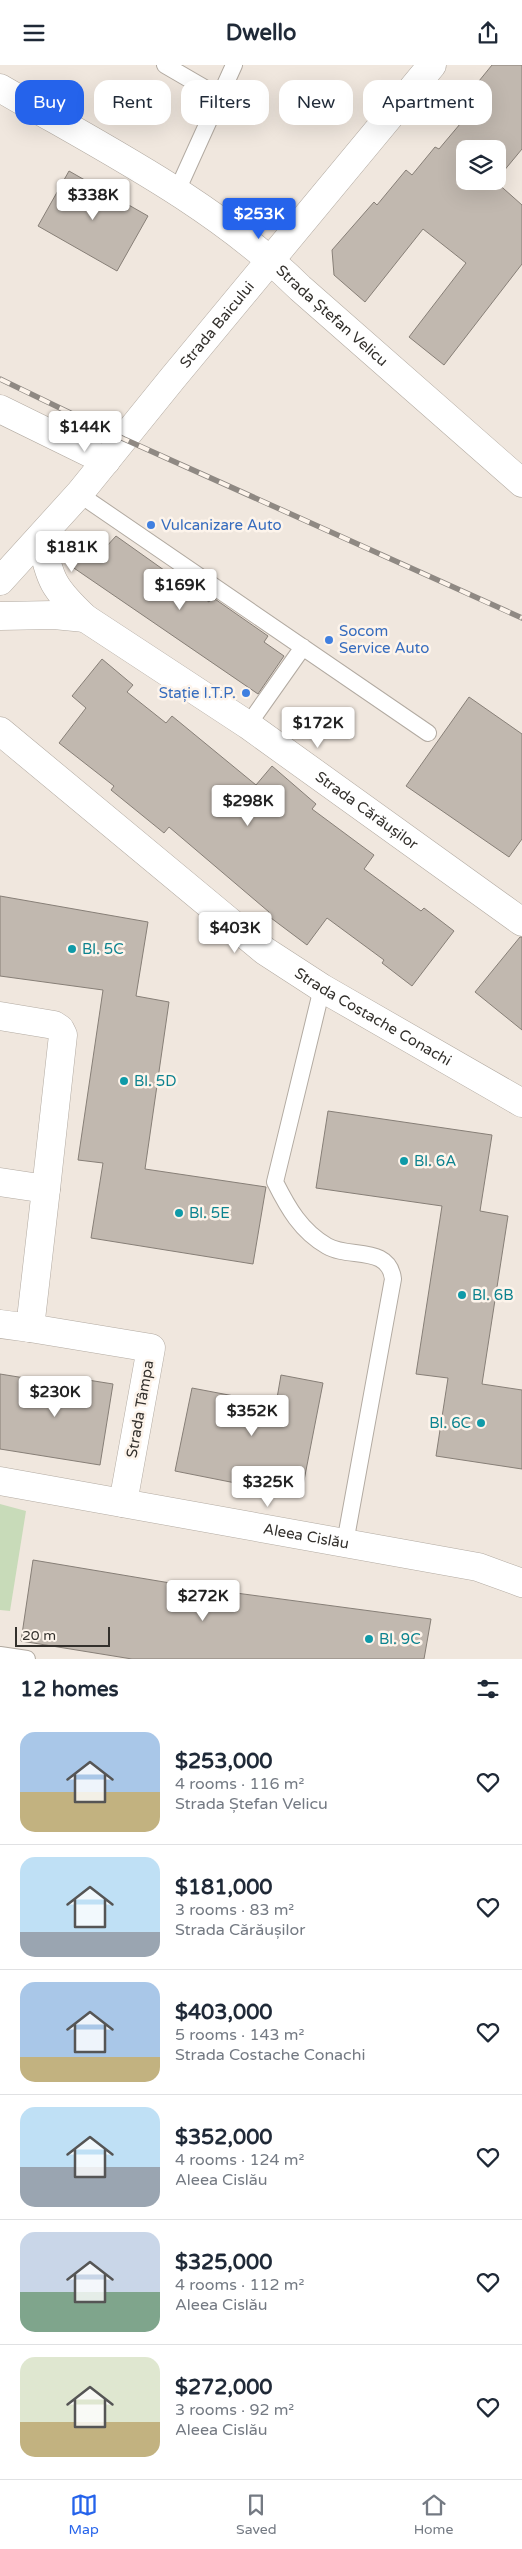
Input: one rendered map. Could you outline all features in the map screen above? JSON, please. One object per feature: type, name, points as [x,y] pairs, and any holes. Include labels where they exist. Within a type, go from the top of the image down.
[{"type":"street","name":"Strada Baicului","points":[[0,581],[79,494],[270,259],[432,65]]},
{"type":"street","name":"Strada Ștefan Velicu","points":[[0,88],[177,191],[270,259],[300,288],[522,483]]},
{"type":"street","points":[[0,409],[106,461]]},
{"type":"street","name":"Strada Cărăușilor","points":[[41,537],[52,583],[85,619],[248,725],[522,922]]},
{"type":"street","name":"Strada Cărăușilor","points":[[0,616],[54,615],[85,619]]},
{"type":"street","name":"Strada Costache Conachi","points":[[0,731],[266,951],[322,988],[522,1103]]},
{"type":"street","points":[[0,1017],[54,1025],[60,1029],[63,1035],[30,1328]]},
{"type":"street","points":[[0,1182],[46,1189]]},
{"type":"street","name":"Strada Tâmpa","points":[[0,1324],[151,1348],[123,1503]]},
{"type":"street","name":"Aleea Cislău","points":[[0,1481],[478,1567],[522,1583]]},
{"type":"lane","points":[[165,65],[191,80]]},
{"type":"lane","points":[[227,80],[234,65]]},
{"type":"lane","points":[[177,191],[207,125]]},
{"type":"lane","points":[[79,494],[428,733]]},
{"type":"lane","points":[[248,725],[303,647]]},
{"type":"lane","points":[[322,988],[274,1182],[294,1217],[309,1234],[329,1247],[381,1259],[390,1267],[394,1279],[345,1543]]},
{"type":"lane","points":[[0,1655],[27,1659]]},
{"type":"green space","points":[[0,1504],[26,1511],[10,1611],[0,1610]]},
{"type":"building","points":[[492,65],[522,65],[522,149],[506,168],[506,140],[456,140],[456,190],[505,190],[522,205],[522,264],[444,365],[409,337],[466,263],[423,229],[365,302],[334,275],[332,250],[374,202],[377,205],[406,170],[412,175],[435,147],[439,149],[459,125],[492,125],[492,80],[480,80]]},
{"type":"building","points":[[69,171],[148,216],[117,271],[38,226]]},
{"type":"building","points":[[91,535],[106,547],[116,536],[209,602],[212,597],[268,636],[264,642],[284,656],[258,694],[68,564]]},
{"type":"building","points":[[102,659],[133,685],[127,692],[166,723],[172,716],[256,785],[272,766],[316,804],[312,809],[374,855],[364,869],[421,911],[424,908],[454,931],[412,986],[382,963],[384,960],[327,918],[307,945],[267,915],[269,912],[169,827],[164,833],[111,790],[114,786],[59,743],[86,708],[72,696]]},
{"type":"building","points":[[469,697],[522,734],[522,839],[509,857],[406,786]]},
{"type":"building","points":[[0,896],[148,922],[136,996],[169,1002],[145,1169],[266,1187],[253,1264],[91,1238],[103,1163],[78,1160],[103,990],[0,976]]},
{"type":"building","points":[[520,937],[522,937],[522,1030],[475,992]]},
{"type":"building","points":[[328,1111],[492,1135],[480,1211],[508,1216],[482,1384],[522,1390],[522,1469],[436,1456],[448,1378],[416,1374],[442,1206],[316,1188]]},
{"type":"building","points":[[0,1374],[68,1385],[69,1377],[113,1384],[100,1465],[0,1449]]},
{"type":"building","points":[[281,1375],[323,1383],[301,1496],[175,1471],[192,1388],[276,1404]]},
{"type":"building","points":[[33,1560],[206,1589],[431,1619],[424,1659],[132,1659],[21,1641]]},
{"type":"railway","points":[[0,379],[124,439],[522,618]]},
{"type":"place","name":"Vulcanizare Auto","points":[[151,525]]},
{"type":"place","name":"Socom Service Auto","points":[[329,640]]},
{"type":"place","name":"Stație I.T.P.","points":[[246,693]]},
{"type":"place","name":"Bl. 5C","points":[[72,949]]},
{"type":"place","name":"Bl. 5D","points":[[124,1081]]},
{"type":"place","name":"Bl. 6A","points":[[404,1161]]},
{"type":"place","name":"Bl. 5E","points":[[179,1213]]},
{"type":"place","name":"Bl. 6B","points":[[462,1295]]},
{"type":"place","name":"Bl. 6C","points":[[481,1423]]},
{"type":"place","name":"Bl. 9C","points":[[369,1639]]}]
